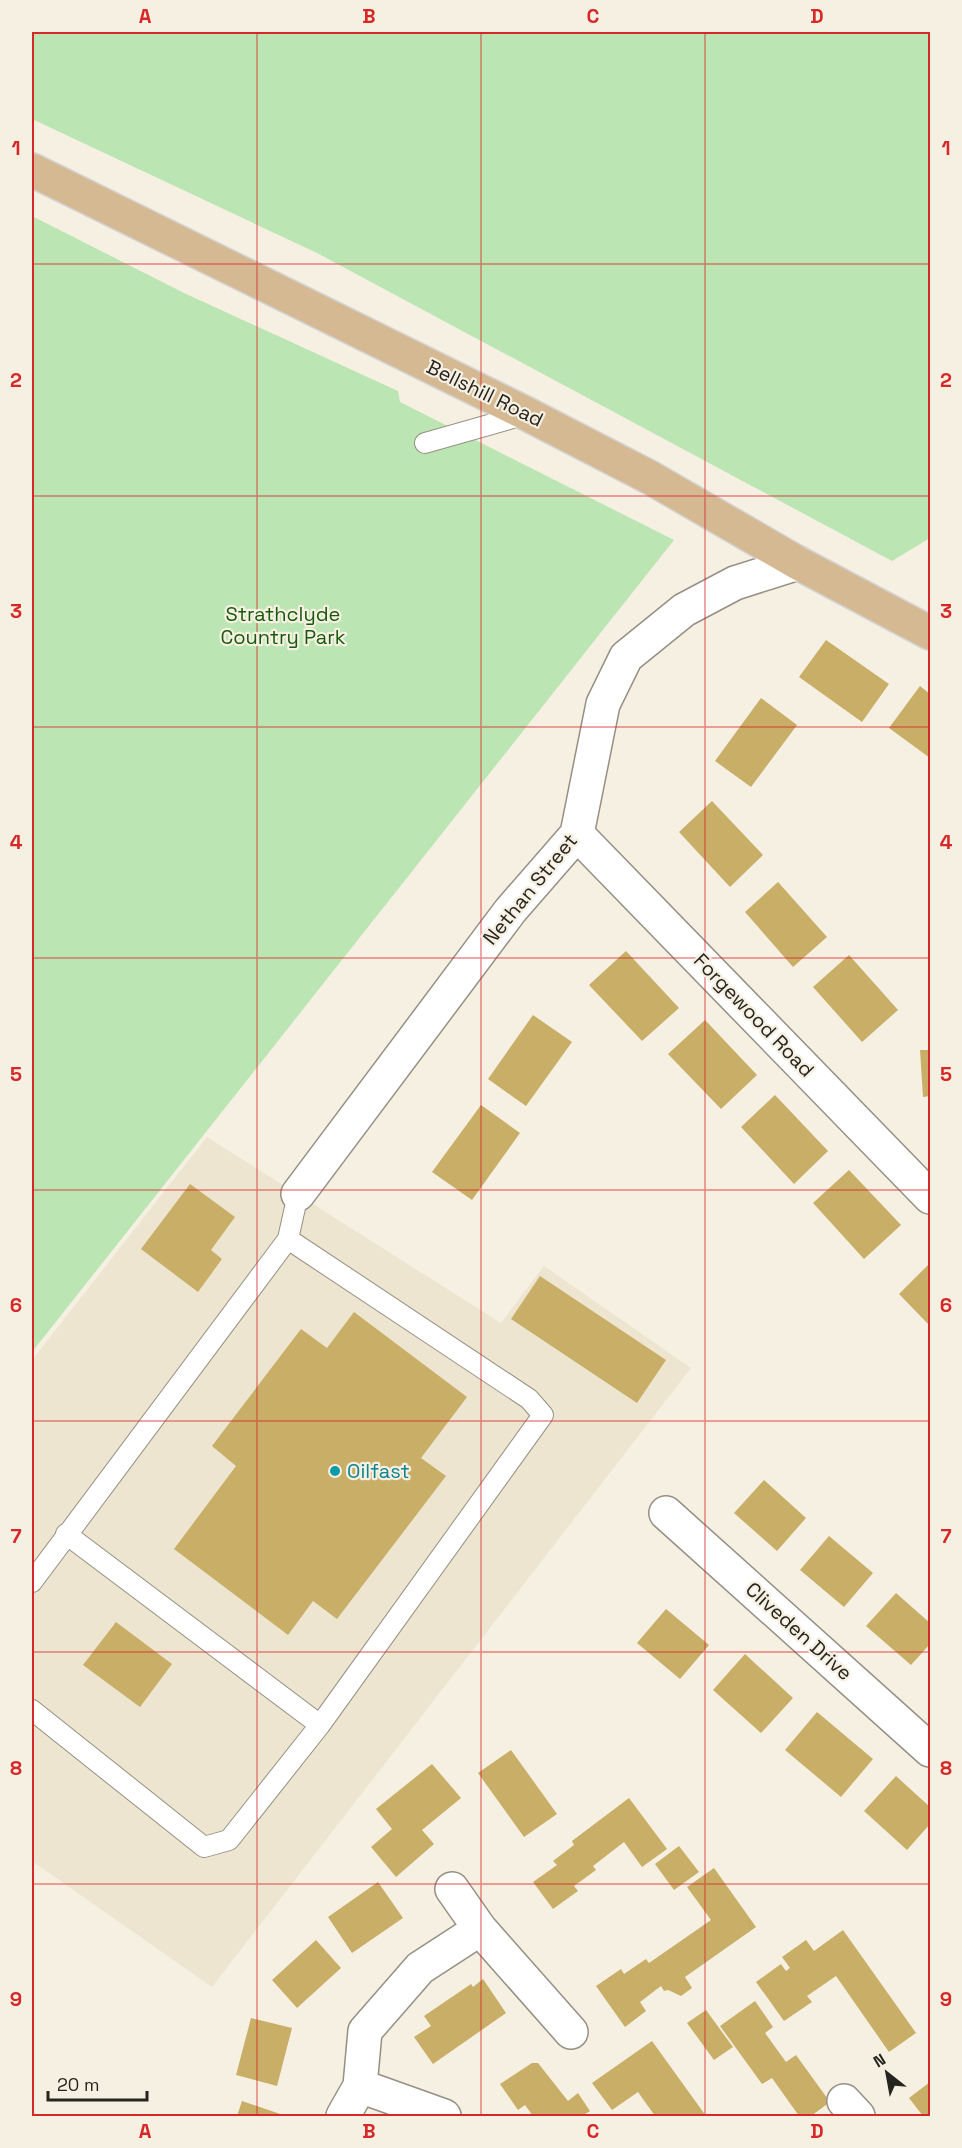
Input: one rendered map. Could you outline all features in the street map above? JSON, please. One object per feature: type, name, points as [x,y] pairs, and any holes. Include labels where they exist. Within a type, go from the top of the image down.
[{"type":"main road","name":"Bellshill Road","points":[[32,170],[527,414],[651,478],[798,563],[930,633]]},
{"type":"street","name":"Nethan Street","points":[[298,1194],[510,911],[578,834],[603,704],[626,657],[684,610],[735,583],[798,563]]},
{"type":"street","name":"Forgewood Road","points":[[578,834],[930,1197]]},
{"type":"street","name":"Cliveden Drive","points":[[666,1513],[930,1750]]},
{"type":"street","points":[[452,1889],[480,1929],[571,2032]]},
{"type":"street","points":[[343,2116],[360,2086],[365,2031],[420,1968],[480,1929]]},
{"type":"street","points":[[360,2086],[444,2116]]},
{"type":"lane","points":[[425,443],[527,414]]},
{"type":"lane","points":[[32,1582],[288,1239],[298,1194]]},
{"type":"lane","points":[[32,1710],[204,1847],[229,1840],[320,1725],[543,1416],[529,1399],[288,1239]]},
{"type":"lane","points":[[66,1534],[320,1725]]},
{"type":"shaded area","points":[[207,1137],[501,1323],[544,1266],[691,1368],[212,1987],[32,1861],[32,1360]]},
{"type":"green space","points":[[32,32],[930,32],[930,538],[892,561],[317,253],[32,119]]},
{"type":"green space","name":"Strathclyde Country Park","points":[[32,216],[184,293],[398,391],[400,402],[674,540],[32,1352]]},
{"type":"building","points":[[826,640],[889,684],[862,722],[799,677]]},
{"type":"building","points":[[920,686],[930,694],[930,758],[889,728]]},
{"type":"building","points":[[761,698],[797,725],[751,787],[715,761]]},
{"type":"building","points":[[712,801],[763,855],[730,887],[679,832]]},
{"type":"building","points":[[778,882],[827,937],[793,967],[745,912]]},
{"type":"building","points":[[626,951],[679,1008],[642,1041],[589,985]]},
{"type":"building","points":[[849,955],[898,1010],[862,1042],[813,987]]},
{"type":"building","points":[[533,1015],[572,1042],[526,1106],[488,1079]]},
{"type":"building","points":[[705,1020],[757,1075],[721,1109],[668,1054]]},
{"type":"building","points":[[920,1050],[930,1050],[930,1096],[923,1097]]},
{"type":"building","points":[[775,1095],[828,1151],[794,1184],[741,1127]]},
{"type":"building","points":[[481,1105],[520,1133],[472,1200],[432,1172]]},
{"type":"building","points":[[849,1170],[901,1225],[864,1259],[813,1203]]},
{"type":"building","points":[[190,1184],[235,1217],[211,1250],[222,1259],[198,1292],[141,1249]]},
{"type":"building","points":[[930,1263],[930,1326],[899,1294]]},
{"type":"building","points":[[540,1276],[666,1360],[637,1403],[511,1319]]},
{"type":"building","name":"Oilfast","points":[[354,1312],[467,1397],[421,1458],[446,1476],[337,1619],[313,1601],[288,1635],[174,1549],[236,1466],[212,1446],[301,1329],[327,1348]]},
{"type":"building","points":[[764,1480],[806,1518],[777,1551],[734,1513]]},
{"type":"building","points":[[829,1536],[873,1573],[844,1607],[800,1570]]},
{"type":"building","points":[[896,1593],[930,1623],[930,1644],[911,1665],[866,1626]]},
{"type":"building","points":[[666,1609],[709,1645],[680,1679],[637,1643]]},
{"type":"building","points":[[116,1622],[172,1664],[140,1707],[83,1665]]},
{"type":"building","points":[[745,1654],[793,1698],[761,1733],[713,1690]]},
{"type":"building","points":[[817,1712],[873,1759],[841,1797],[785,1750]]},
{"type":"building","points":[[511,1750],[557,1814],[524,1837],[478,1773]]},
{"type":"building","points":[[432,1764],[461,1798],[422,1830],[434,1844],[396,1877],[371,1847],[392,1829],[376,1809]]},
{"type":"building","points":[[896,1776],[930,1807],[930,1824],[907,1850],[864,1811]]},
{"type":"building","points":[[629,1798],[667,1849],[642,1867],[624,1842],[593,1866],[596,1870],[574,1886],[578,1891],[553,1909],[533,1882],[557,1865],[553,1861],[574,1845],[572,1841]]},
{"type":"building","points":[[679,1846],[699,1872],[674,1890],[655,1864]]},
{"type":"building","points":[[714,1868],[756,1927],[685,1977],[692,1988],[681,1996],[668,1990],[664,1991],[661,1986],[640,2002],[646,2011],[625,2027],[596,1986],[621,1969],[624,1974],[646,1959],[649,1963],[711,1920],[687,1887]]},
{"type":"building","points":[[378,1882],[403,1918],[352,1953],[328,1917]]},
{"type":"building","points":[[843,1930],[916,2033],[889,2052],[836,1976],[807,1996],[812,2002],[784,2021],[756,1982],[781,1964],[786,1971],[790,1968],[782,1957],[806,1940],[814,1951]]},
{"type":"building","points":[[316,1940],[341,1968],[297,2008],[272,1980]]},
{"type":"building","points":[[483,1979],[506,2013],[433,2064],[414,2037],[431,2026],[424,2016],[471,1984],[473,1987]]},
{"type":"building","points":[[755,2001],[773,2027],[765,2033],[786,2062],[796,2055],[830,2102],[811,2116],[799,2116],[772,2078],[762,2084],[720,2026]]},
{"type":"building","points":[[706,2010],[733,2047],[714,2060],[687,2023]]},
{"type":"building","points":[[251,2018],[292,2028],[277,2086],[236,2075]]},
{"type":"building","points":[[652,2041],[706,2116],[655,2116],[638,2092],[612,2110],[592,2083]]},
{"type":"building","points":[[532,2063],[538,2063],[568,2101],[578,2093],[590,2111],[582,2116],[533,2116],[525,2105],[518,2110],[500,2084]]},
{"type":"building","points":[[930,2082],[930,2116],[923,2116],[909,2098]]},
{"type":"building","points":[[242,2101],[283,2115],[237,2116]]},
{"type":"place","name":"Oilfast","points":[[335,1471]]}]
